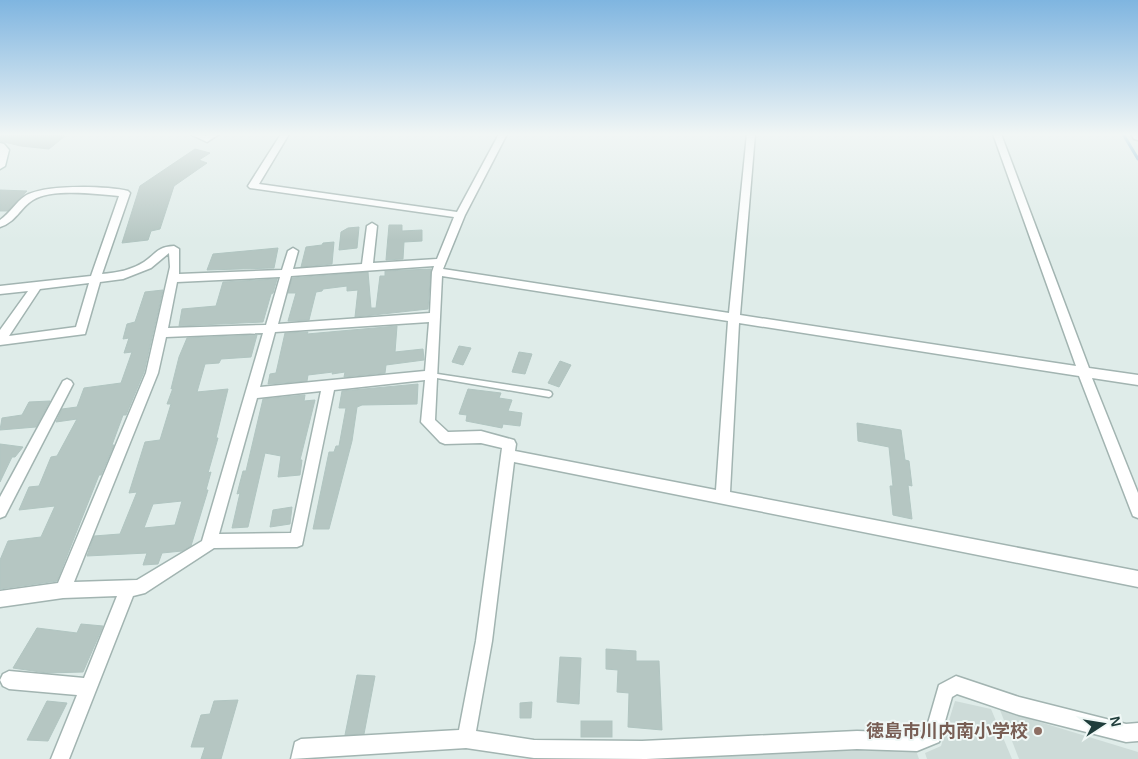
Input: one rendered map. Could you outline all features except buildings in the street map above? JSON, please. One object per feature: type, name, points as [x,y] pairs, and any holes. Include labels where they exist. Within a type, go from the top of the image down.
[{"type":"street","points":[[263,169],[252,186],[460,215]]},
{"type":"street","points":[[466,739],[484,641],[509,444],[481,437],[445,438],[428,422],[439,267],[460,215],[484,169]]},
{"type":"street","points":[[723,497],[734,316],[748,169]]},
{"type":"street","points":[[1009,169],[1138,512]]},
{"type":"street","points":[[0,224],[12,217],[29,197],[44,191],[124,192],[95,280],[81,331],[0,340]]},
{"type":"street","points":[[367,268],[372,226]]},
{"type":"street","points":[[0,290],[119,276],[148,265],[164,250],[174,248],[175,267],[152,373],[63,590]]},
{"type":"street","points":[[0,599],[63,590],[139,588],[208,545],[293,251]]},
{"type":"street","points":[[173,278],[367,268],[439,267],[1138,380]]},
{"type":"street","points":[[0,340],[36,287]]},
{"type":"street","points":[[162,333],[436,317]]},
{"type":"street","points":[[252,393],[431,375]]},
{"type":"street","points":[[0,511],[67,384]]},
{"type":"street","points":[[209,540],[296,540],[329,385]]},
{"type":"street","points":[[507,455],[1138,580]]},
{"type":"street","points":[[60,759],[128,588]]},
{"type":"street","points":[[8,680],[89,686]]},
{"type":"street","points":[[300,759],[301,748],[466,739],[534,754],[857,740],[917,742],[933,736],[945,691],[956,685],[1019,706],[1126,732],[1138,732]]},
{"type":"lane","points":[[431,375],[549,394]]},
{"type":"shaded area","points":[[955,701],[991,709],[1012,759],[927,759],[925,753],[941,746]]},
{"type":"shaded area","name":"徳島市川内南小学校","points":[[1000,710],[1138,752],[1138,759],[1019,759]]},
{"type":"shaded area","name":"徳島市川内南小学校","points":[[915,748],[919,759],[644,759],[753,754]]},
{"type":"place","name":"徳島市川内南小学校","points":[[1038,731]]}]
